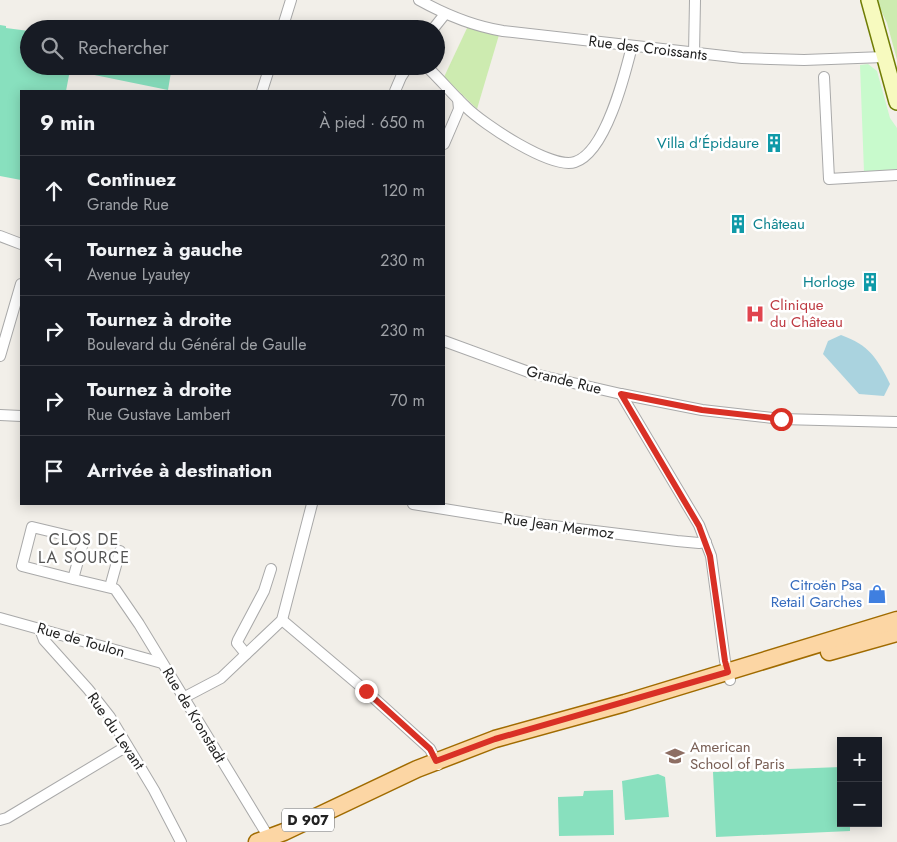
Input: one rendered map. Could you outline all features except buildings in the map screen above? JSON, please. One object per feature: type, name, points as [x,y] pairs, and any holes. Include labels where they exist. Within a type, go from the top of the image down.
[{"type":"main road","points":[[869,0],[897,102]]},
{"type":"main road","name":"D 907","points":[[729,676],[897,620]]},
{"type":"main road","name":"D 907","points":[[269,841],[284,832],[495,739],[897,633]]},
{"type":"street","points":[[285,20],[291,0]]},
{"type":"street","name":"Rue des Croissants","points":[[419,0],[445,14],[486,28],[503,31],[742,58],[804,60],[884,57]]},
{"type":"street","points":[[694,54],[695,0]]},
{"type":"street","points":[[440,20],[445,14]]},
{"type":"street","points":[[435,75],[472,112],[524,148],[563,162],[576,162],[582,159],[606,128],[632,46]]},
{"type":"street","points":[[262,90],[267,75]]},
{"type":"street","points":[[395,90],[402,75]]},
{"type":"street","points":[[824,77],[829,179],[897,175]]},
{"type":"street","points":[[445,142],[459,109],[458,99]]},
{"type":"street","points":[[2,237],[20,244]]},
{"type":"street","points":[[0,356],[20,287]]},
{"type":"street","name":"Grande Rue","points":[[445,341],[534,374],[702,410],[781,419],[897,422]]},
{"type":"street","points":[[621,394],[699,526],[706,542],[710,556],[725,661],[729,676]]},
{"type":"street","points":[[0,415],[20,416]]},
{"type":"street","points":[[183,698],[221,678],[282,620],[312,505]]},
{"type":"street","name":"Rue Jean Mermoz","points":[[416,505],[537,524],[676,541],[706,542]]},
{"type":"street","points":[[74,579],[83,543],[78,538],[32,527],[22,566],[74,579],[113,588],[120,551]]},
{"type":"street","points":[[246,654],[237,643],[264,591],[271,568]]},
{"type":"street","name":"Rue de Kronstadt","points":[[113,588],[162,663],[269,841]]},
{"type":"street","name":"Rue de Toulon","points":[[0,618],[162,663]]},
{"type":"street","points":[[282,620],[366,691],[430,749],[438,764]]},
{"type":"street","name":"Rue du Levant","points":[[42,629],[41,632],[44,640],[88,689],[110,718],[154,790],[181,842]]},
{"type":"street","points":[[0,820],[7,818],[127,746]]},
{"type":"green space","points":[[876,0],[897,0],[897,60],[887,23]]},
{"type":"green space","points":[[0,25],[6,26],[6,28],[20,30],[20,75],[69,75],[66,90],[20,90],[20,180],[0,176]]},
{"type":"green space","points":[[468,26],[499,35],[477,109],[444,77]]},
{"type":"green space","points":[[868,64],[877,71],[890,118],[897,128],[897,169],[864,172],[860,65]]},
{"type":"green space","points":[[94,75],[170,75],[168,90]]},
{"type":"green space","points":[[837,767],[837,827],[850,827],[850,831],[716,837],[713,772]]},
{"type":"green space","points":[[658,774],[665,777],[669,817],[625,820],[622,781]]},
{"type":"green space","points":[[613,790],[614,835],[559,836],[558,797],[583,796],[584,791]]},
{"type":"water","points":[[841,335],[859,343],[871,353],[881,367],[890,384],[884,396],[859,394],[823,354],[828,341]]},
{"type":"place","name":"Villa d'Épidaure","points":[[774,143]]},
{"type":"place","name":"Château","points":[[738,224]]},
{"type":"place","name":"Horloge","points":[[870,282]]},
{"type":"place","name":"Clinique du Château","points":[[755,314]]},
{"type":"place","name":"Citroën Psa Retail Garches","points":[[877,594]]},
{"type":"place","name":"American School of Paris","points":[[675,756]]},
{"type":"district","name":"CLOS DE LA SOURCE","points":[[84,548]]},
{"type":"route","points":[[366,691],[430,749],[436,761],[495,739],[560,722],[728,672],[710,556],[706,542],[699,526],[621,394],[702,410],[781,419]]}]
